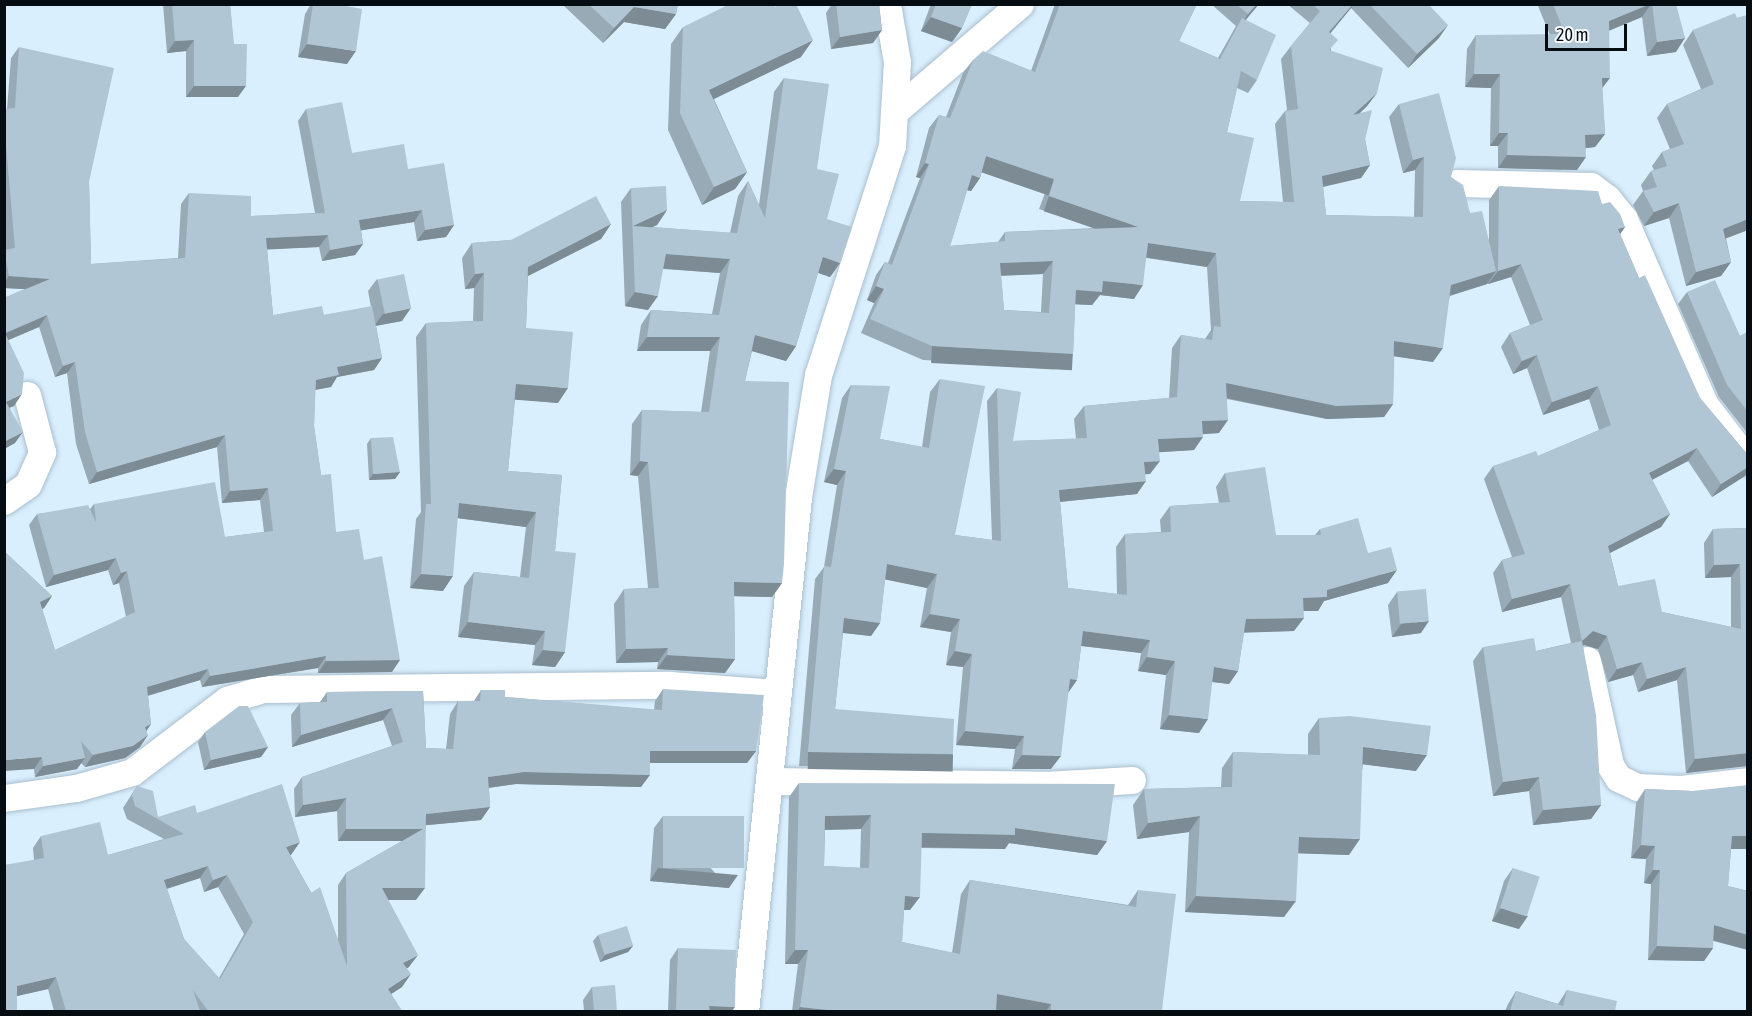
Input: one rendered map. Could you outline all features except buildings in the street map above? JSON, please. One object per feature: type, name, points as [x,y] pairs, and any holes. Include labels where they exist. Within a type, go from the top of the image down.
[{"type":"street","points":[[745,1011],[771,781],[777,693],[798,497],[818,375],[892,147],[897,63],[887,4]]},
{"type":"street","points":[[894,112],[1020,4]]},
{"type":"street","points":[[1456,183],[1591,186],[1606,198],[1624,219],[1705,405],[1748,461]]},
{"type":"street","points":[[4,501],[28,484],[42,452],[27,395]]},
{"type":"street","points":[[1587,660],[1610,765],[1618,778],[1637,787],[1681,789],[1748,782]]},
{"type":"street","points":[[4,798],[76,788],[132,772],[227,700],[263,689],[669,685],[777,693]]},
{"type":"street","points":[[771,781],[1045,785],[1132,780]]}]
